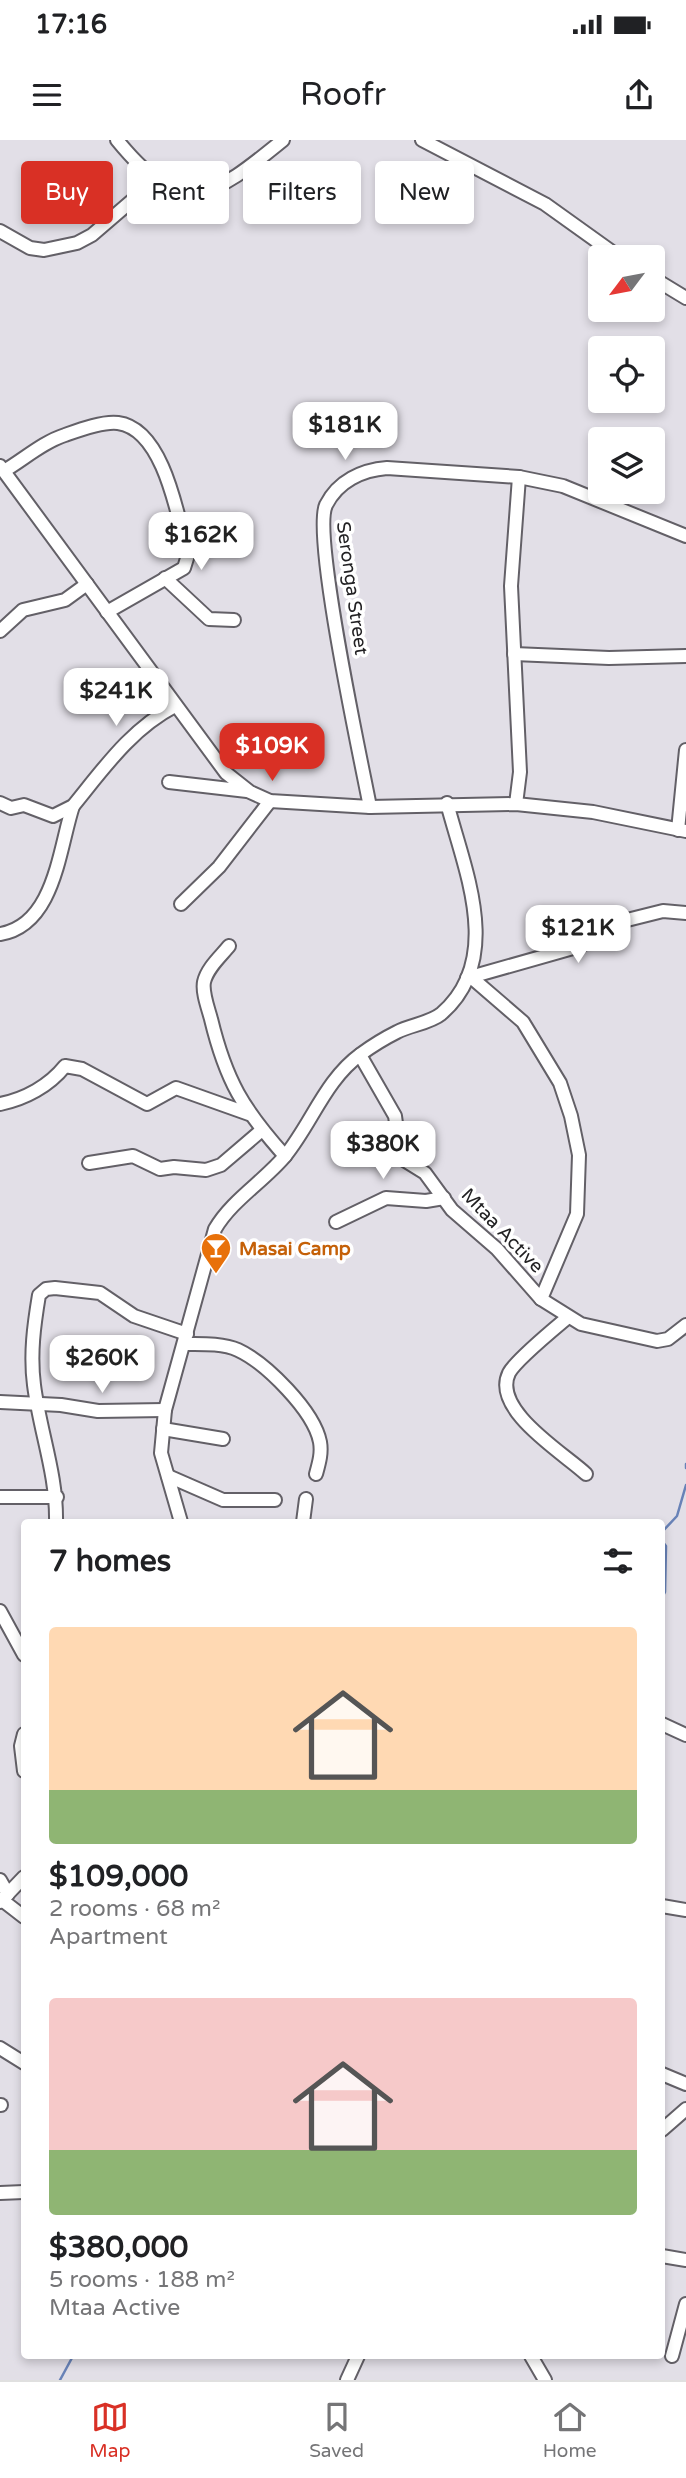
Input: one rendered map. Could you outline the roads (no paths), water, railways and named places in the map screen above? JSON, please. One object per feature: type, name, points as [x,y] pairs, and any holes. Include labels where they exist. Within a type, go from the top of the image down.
[{"type":"street","points":[[117,140],[134,161]]},
{"type":"street","points":[[229,180],[283,140]]},
{"type":"street","points":[[422,140],[545,204],[602,245]]},
{"type":"street","points":[[0,231],[30,248],[44,250],[77,243],[105,225],[127,204]]},
{"type":"street","points":[[665,285],[686,298]]},
{"type":"street","points":[[107,612],[184,568],[188,555],[160,461],[139,430],[114,422],[64,435],[3,473],[226,773],[250,792],[270,801],[370,807],[447,803],[516,804],[593,813],[682,830],[686,750]]},
{"type":"street","name":"Seronga Street","points":[[370,807],[332,598],[322,522],[327,505],[340,489],[368,470],[387,468],[519,477],[564,486],[686,536]]},
{"type":"street","points":[[516,804],[520,772],[511,586],[519,477]]},
{"type":"street","points":[[165,578],[209,619],[234,620]]},
{"type":"street","points":[[0,631],[23,610],[65,600],[88,584]]},
{"type":"street","points":[[514,654],[609,658],[686,656]]},
{"type":"street","points":[[0,934],[24,923],[43,902],[74,806],[128,739],[157,715],[175,706]]},
{"type":"street","points":[[169,782],[250,792]]},
{"type":"street","points":[[181,904],[219,867],[270,801]]},
{"type":"street","points":[[0,803],[11,808],[24,805],[53,816],[74,806]]},
{"type":"street","points":[[180,1519],[160,1453],[164,1410],[215,1228],[224,1214],[285,1156],[337,1076],[360,1055],[396,1032],[440,1015],[470,978],[478,932],[467,873],[447,803]]},
{"type":"street","points":[[470,978],[580,946],[627,920],[663,911],[686,913]]},
{"type":"street","points":[[229,947],[209,970],[203,983],[228,1079],[249,1114],[285,1156]]},
{"type":"street","points":[[470,978],[523,1022],[560,1083],[571,1116],[579,1155],[577,1214],[541,1298]]},
{"type":"street","name":"Mtaa Active","points":[[360,1055],[395,1116],[400,1152],[404,1160],[425,1173],[466,1224],[504,1256],[541,1298],[567,1318],[582,1324],[657,1341],[668,1339],[686,1325]]},
{"type":"street","points":[[0,1104],[19,1100],[54,1081],[65,1066],[82,1069],[147,1104],[176,1088],[249,1114]]},
{"type":"street","points":[[89,1163],[133,1156],[160,1169],[174,1167],[206,1170],[227,1161],[262,1130]]},
{"type":"street","points":[[336,1222],[386,1198],[426,1201],[444,1198]]},
{"type":"street","points":[[56,1519],[57,1497],[38,1405],[31,1349],[39,1295],[46,1289],[100,1293],[134,1316],[186,1339],[236,1349],[254,1359],[309,1415],[319,1439],[321,1453],[316,1474]]},
{"type":"street","points":[[567,1318],[545,1340],[528,1350],[510,1373],[507,1389],[510,1400],[529,1428],[586,1474]]},
{"type":"street","points":[[0,1402],[61,1405],[98,1412],[164,1410]]},
{"type":"street","points":[[163,1429],[223,1439]]},
{"type":"street","points":[[168,1476],[223,1500],[275,1500]]},
{"type":"street","points":[[0,1497],[57,1497]]},
{"type":"street","points":[[303,1519],[306,1499]]},
{"type":"street","points":[[0,1611],[21,1650]]},
{"type":"street","points":[[665,1725],[686,1735]]},
{"type":"street","points":[[3,1899],[21,1880]]},
{"type":"street","points":[[0,1881],[3,1899],[21,1914]]},
{"type":"street","points":[[665,1906],[686,1910]]},
{"type":"street","points":[[0,2048],[21,2061]]},
{"type":"street","points":[[665,2075],[686,2084]]},
{"type":"street","points":[[665,2127],[686,2109]]},
{"type":"street","points":[[0,2193],[21,2192]]},
{"type":"street","points":[[665,2256],[686,2260]]},
{"type":"street","points":[[672,2356],[686,2304]]},
{"type":"street","points":[[347,2380],[357,2359]]},
{"type":"street","points":[[533,2359],[545,2380]]},
{"type":"waterway","points":[[665,1529],[677,1516],[686,1485]]},
{"type":"waterway","points":[[665,1545],[665,1592]]},
{"type":"waterway","points":[[60,2380],[71,2359]]},
{"type":"place","name":"Masai Camp","points":[[216,1275]]}]
